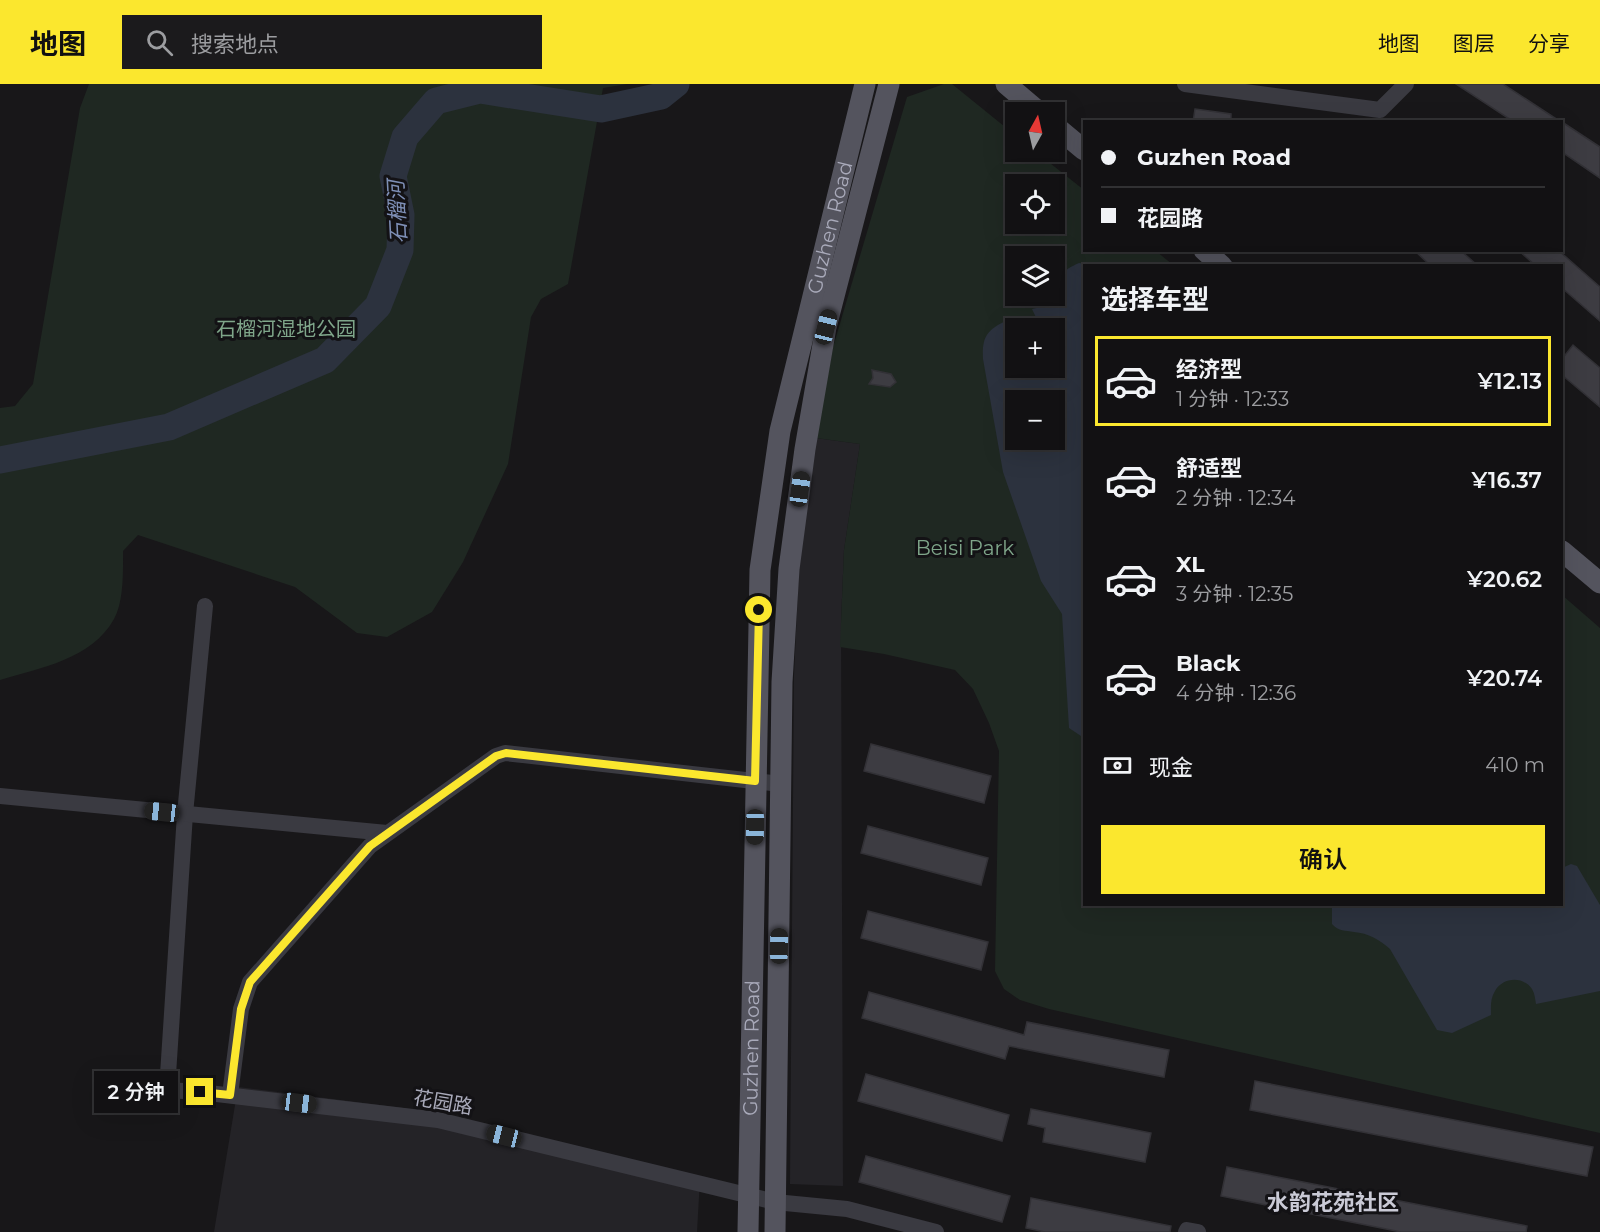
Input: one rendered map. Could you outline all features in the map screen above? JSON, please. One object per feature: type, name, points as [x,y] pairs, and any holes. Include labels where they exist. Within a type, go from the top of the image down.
[{"type":"main road","name":"Guzhen Road","points":[[748,1232],[760,570],[780,431],[865,84]]},
{"type":"main road","name":"Guzhen Road","points":[[775,1232],[782,682],[789,569],[805,449],[826,327],[889,84]]},
{"type":"main road","points":[[1005,84],[1027,102]]},
{"type":"main road","points":[[1065,134],[1083,149]]},
{"type":"main road","points":[[1206,252],[1219,264]]},
{"type":"main road","points":[[1563,552],[1600,584]]},
{"type":"street","points":[[1185,84],[1223,87],[1380,110],[1406,84]]},
{"type":"street","points":[[185,814],[206,606]]},
{"type":"street","points":[[230,1095],[241,1009],[250,982],[370,846],[496,756],[506,753],[781,784]]},
{"type":"street","points":[[0,796],[387,833]]},
{"type":"street","name":"花园路","points":[[185,814],[167,1090],[230,1095],[438,1120],[775,1202],[847,1209],[936,1232]]},
{"type":"street","points":[[1186,1232],[1187,1230],[1198,1232]]},
{"type":"shaded area","points":[[816,438],[860,444],[844,550],[841,622],[843,1186],[790,1184],[794,675],[800,547]]},
{"type":"shaded area","points":[[238,1087],[435,1112],[700,1179],[697,1232],[214,1232]]},
{"type":"green space","name":"石榴河湿地公园","points":[[89,84],[627,84],[603,88],[568,284],[541,299],[531,317],[508,464],[463,562],[432,612],[387,637],[357,633],[295,587],[138,535],[123,551],[120,604],[114,619],[104,633],[93,644],[64,660],[0,680],[0,408],[15,406],[33,384],[80,108]]},
{"type":"green space","name":"Beisi Park","points":[[944,84],[952,84],[1005,127],[1005,162],[1049,162],[1064,174],[1005,174],[1005,234],[1065,234],[1065,175],[1083,189],[1083,252],[1157,252],[1172,264],[1083,264],[1083,906],[1563,906],[1563,596],[1600,628],[1600,1133],[1049,1009],[1020,1000],[1004,989],[995,971],[999,751],[973,689],[955,670],[840,647],[844,550],[860,444],[816,438],[833,347],[907,97]]},
{"type":"water","points":[[1079,263],[1086,264],[1083,264],[1083,737],[1069,728],[1062,614],[1041,581],[1003,472],[983,359],[983,345],[987,336],[990,331],[1005,322],[1005,378],[1065,378],[1065,318],[1036,318],[1032,309],[1045,306],[1065,306],[1065,271]]},
{"type":"water","points":[[1571,864],[1577,866],[1600,905],[1600,991],[1536,1004],[1533,991],[1528,985],[1518,980],[1508,981],[1499,986],[1493,994],[1491,1015],[1452,1033],[1437,1030],[1390,949],[1369,935],[1340,930],[1332,924],[1332,906],[1563,906],[1563,868]]},
{"type":"building","points":[[1456,84],[1503,84],[1558,120],[1511,120]]},
{"type":"building","points":[[1195,109],[1231,114],[1231,120],[1193,120]]},
{"type":"building","points":[[1563,123],[1600,147],[1600,178],[1563,153]]},
{"type":"building","points":[[1416,252],[1462,252],[1476,264],[1429,264]]},
{"type":"building","points":[[1520,252],[1560,252],[1600,287],[1600,321],[1563,289],[1563,264],[1534,264]]},
{"type":"building","points":[[1573,345],[1600,368],[1600,407],[1563,376],[1563,358]]},
{"type":"building","points":[[872,370],[891,374],[896,382],[890,387],[869,384],[873,378]]},
{"type":"building","points":[[871,744],[991,776],[984,803],[864,771]]},
{"type":"building","points":[[868,826],[988,858],[981,885],[861,853]]},
{"type":"building","points":[[868,911],[988,942],[981,970],[861,938]]},
{"type":"building","points":[[869,992],[1024,1035],[1027,1022],[1169,1050],[1164,1077],[1009,1046],[1005,1059],[862,1018]]},
{"type":"building","points":[[866,1074],[1009,1115],[1002,1141],[858,1101]]},
{"type":"building","points":[[1255,1081],[1593,1147],[1587,1176],[1250,1110]]},
{"type":"building","points":[[1031,1109],[1151,1133],[1145,1162],[1043,1142],[1045,1128],[1028,1124]]},
{"type":"building","points":[[866,1156],[1010,1196],[1002,1222],[859,1182]]},
{"type":"building","points":[[1227,1167],[1527,1226],[1526,1232],[1401,1232],[1221,1196]]},
{"type":"building","points":[[1031,1198],[1171,1226],[1170,1232],[1045,1232],[1026,1228]]},
{"type":"waterway","name":"石榴河","points":[[0,460],[169,427],[325,360],[378,306],[400,250],[401,215],[393,176],[405,137],[436,101],[480,90],[601,109],[661,96],[676,84]]},
{"type":"district","name":"水韵花苑社区","points":[[1333,1202]]},
{"type":"route","points":[[200,1092],[230,1095],[241,1009],[250,982],[370,846],[496,756],[506,753],[755,781],[759,610]]}]
